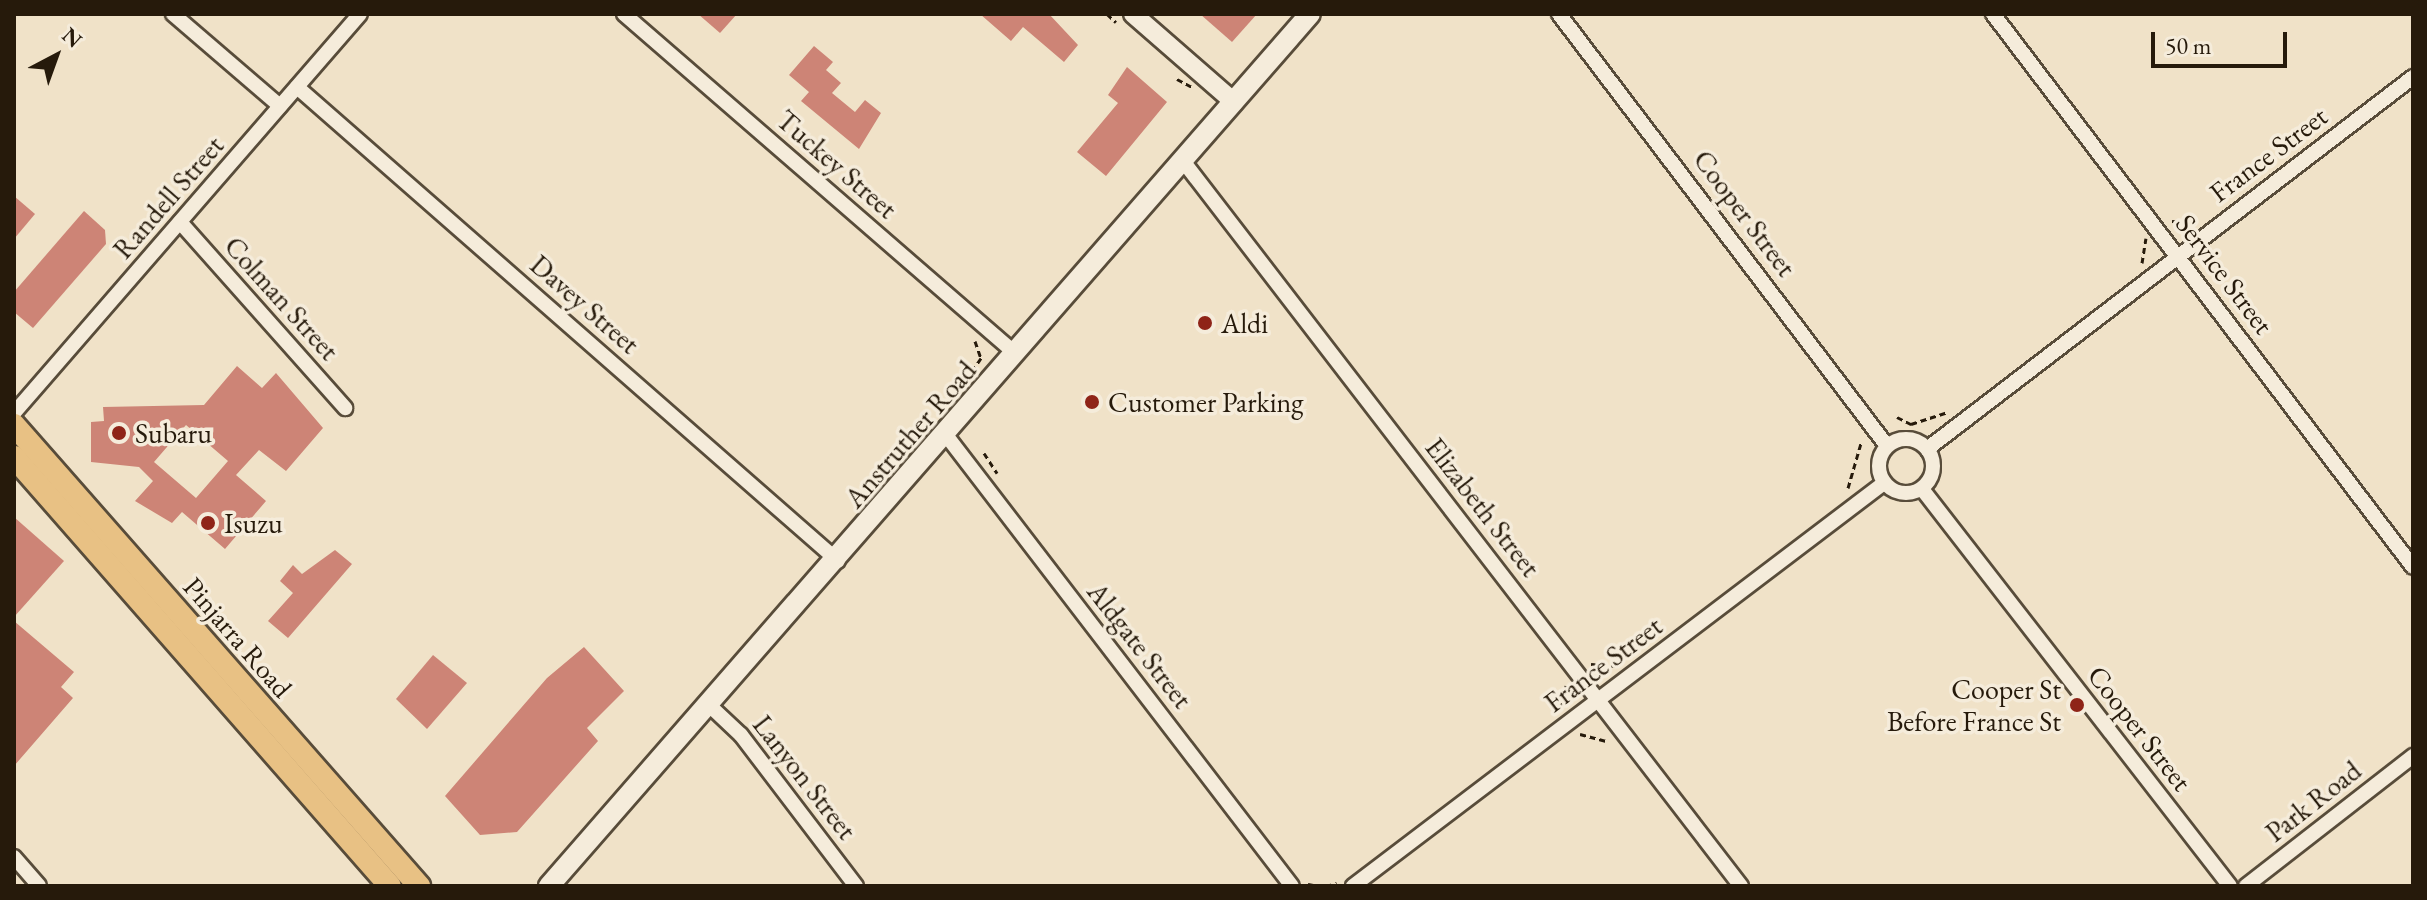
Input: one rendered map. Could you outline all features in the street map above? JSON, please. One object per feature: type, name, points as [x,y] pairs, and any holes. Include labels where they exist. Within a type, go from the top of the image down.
[{"type":"main road","name":"Anstruther Road","points":[[549,886],[838,561],[1310,14]]},
{"type":"main road","name":"Pinjarra Road","points":[[14,425],[419,886]]},
{"type":"main road","name":"Pinjarra Road","points":[[14,457],[390,886]]},
{"type":"street","points":[[173,14],[280,106]]},
{"type":"street","name":"Randell Street","points":[[14,413],[360,14]]},
{"type":"street","name":"Tuckey Street","points":[[624,14],[1016,354]]},
{"type":"street","points":[[1133,14],[1234,102]]},
{"type":"street","name":"Cooper Street","points":[[1559,14],[1887,446]]},
{"type":"street","name":"Service Street","points":[[1993,14],[2413,567]]},
{"type":"street","name":"France Street","points":[[1927,449],[2413,77]]},
{"type":"street","name":"Davey Street","points":[[297,87],[838,561]]},
{"type":"street","name":"Elizabeth Street","points":[[1183,161],[1741,886]]},
{"type":"street","name":"Colman Street","points":[[180,222],[345,408]]},
{"type":"street","name":"Aldgate Street","points":[[946,435],[1292,886]]},
{"type":"street","points":[[1903,438],[1927,449],[1932,474],[1922,489],[1906,494],[1884,483],[1879,460],[1887,446],[1903,438]]},
{"type":"street","name":"France Street","points":[[1353,886],[1884,483]]},
{"type":"street","name":"Cooper Street","points":[[1922,489],[2230,886]]},
{"type":"street","name":"Lanyon Street","points":[[708,704],[741,735],[856,886]]},
{"type":"street","name":"Park Road","points":[[2246,886],[2413,756]]},
{"type":"street","points":[[14,857],[39,886]]},
{"type":"path","points":[[1843,496],[1858,472],[1861,443]]},
{"type":"path","points":[[1622,667],[1588,663],[1577,673],[1560,708],[1582,736],[1598,736],[1618,752],[1632,743]]},
{"type":"path","points":[[1305,886],[1319,886]]},
{"type":"path","points":[[1326,886],[1340,886]]},
{"type":"building","points":[[698,14],[737,14],[720,33]]},
{"type":"building","points":[[980,14],[1049,14],[1078,45],[1064,62],[1023,27],[1011,41]]},
{"type":"building","points":[[1200,14],[1257,14],[1232,42]]},
{"type":"building","points":[[814,46],[833,62],[826,70],[841,83],[832,93],[855,112],[865,100],[881,113],[859,149],[801,101],[809,92],[789,75]]},
{"type":"building","points":[[1127,67],[1167,102],[1106,176],[1077,152],[1118,103],[1108,95]]},
{"type":"building","points":[[14,196],[35,214],[14,239]]},
{"type":"building","points":[[84,211],[105,230],[106,244],[33,328],[14,312],[14,292]]},
{"type":"building","points":[[237,366],[262,388],[276,373],[323,428],[286,471],[259,450],[236,475],[266,501],[225,549],[182,512],[172,523],[135,501],[153,481],[139,467],[91,462],[91,422],[104,421],[103,407],[204,405]],"holes":[[[186,425],[228,461],[196,498],[154,462]]]},
{"type":"building","points":[[14,517],[64,561],[14,617]]},
{"type":"building","points":[[335,550],[352,564],[288,638],[268,621],[293,593],[280,581],[293,565],[302,574]]},
{"type":"building","points":[[14,621],[74,672],[61,687],[73,698],[14,766]]},
{"type":"building","points":[[584,647],[624,691],[587,728],[598,741],[517,832],[480,835],[445,796],[547,678]]},
{"type":"building","points":[[433,655],[467,683],[427,729],[396,699]]},
{"type":"place","name":"Aldi","points":[[1205,323]]},
{"type":"place","name":"Customer Parking","points":[[1092,402]]},
{"type":"place","name":"Subaru","points":[[119,433]]},
{"type":"place","name":"Isuzu","points":[[208,523]]},
{"type":"place","name":"Cooper St Before France St","points":[[2077,705]]}]
